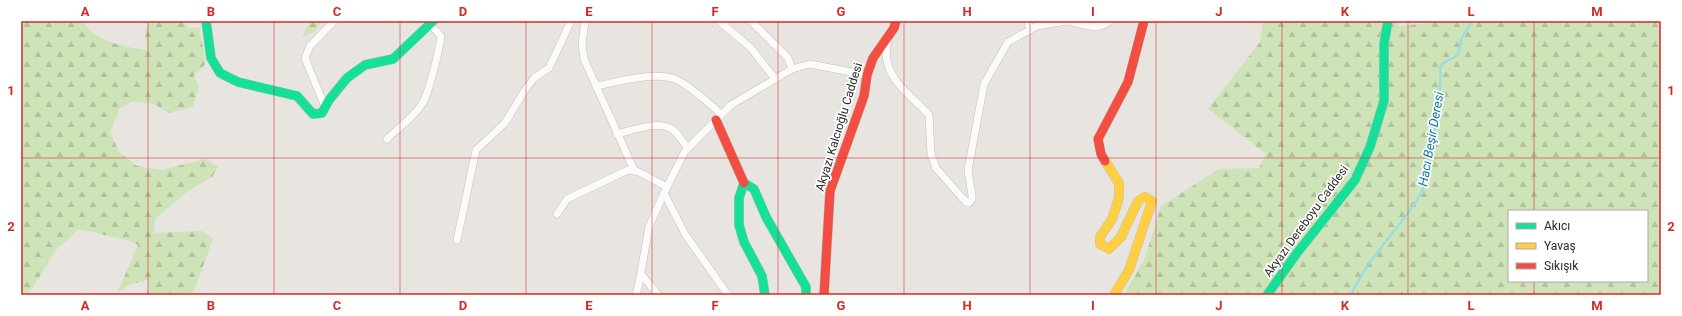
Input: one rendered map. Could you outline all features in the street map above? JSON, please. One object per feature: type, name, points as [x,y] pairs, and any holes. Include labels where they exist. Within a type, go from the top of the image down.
[{"type":"main road","points":[[206,21],[211,58],[220,72],[238,82],[297,96],[313,114],[322,113],[329,100],[347,78],[365,65],[393,58],[432,22]]},
{"type":"main road","name":"Akyazı Kalcıoğlu Caddesi","points":[[824,295],[830,191],[864,96],[867,75],[873,58],[894,28],[896,21]]},
{"type":"main road","points":[[1114,295],[1129,270],[1152,201],[1145,197],[1138,201],[1121,237],[1109,249],[1100,244],[1100,237],[1112,219],[1119,198],[1119,183],[1101,154],[1098,138],[1128,82],[1144,21]]},
{"type":"main road","name":"Akyazı Dereboyu Caddesi","points":[[1268,294],[1297,252],[1355,180],[1370,147],[1384,102],[1384,44],[1388,21]]},
{"type":"main road","points":[[718,117],[744,183],[754,190],[766,217],[806,287],[806,295]]},
{"type":"main road","points":[[744,183],[739,199],[738,217],[746,247],[763,277],[765,295]]},
{"type":"street","points":[[325,107],[305,58],[310,46],[334,21]]},
{"type":"street","points":[[457,240],[476,150],[505,123],[534,78],[549,68],[571,21]]},
{"type":"street","points":[[585,21],[582,44],[584,59],[634,170],[665,190],[685,234],[728,295]]},
{"type":"street","points":[[719,21],[751,48],[775,79]]},
{"type":"street","points":[[752,21],[788,58],[792,69]]},
{"type":"street","points":[[1028,21],[1030,30]]},
{"type":"street","points":[[888,36],[886,61],[894,77],[900,86],[929,115],[931,154],[936,168],[965,201],[969,203],[972,200],[972,196],[968,170],[984,84],[1008,42],[1037,26],[1067,21],[1097,27],[1110,21]]},
{"type":"street","points":[[387,139],[412,116],[422,104],[441,36],[432,22]]},
{"type":"street","points":[[636,295],[649,227],[665,190],[684,151],[718,117],[731,105],[792,69],[810,64],[867,75]]},
{"type":"street","points":[[596,86],[640,77],[658,76],[675,79],[700,96],[718,117]]},
{"type":"street","points":[[617,134],[651,126],[660,126],[672,129],[688,148]]},
{"type":"street","points":[[557,214],[567,199],[628,170],[634,170]]},
{"type":"street","points":[[641,274],[658,295]]},
{"type":"green space","points":[[21,21],[82,21],[95,34],[103,39],[120,45],[147,50],[145,33],[149,21],[182,21],[189,28],[199,27],[206,63],[194,76],[199,86],[193,107],[169,113],[154,104],[134,101],[120,108],[110,132],[119,152],[137,166],[162,170],[205,159],[218,167],[212,177],[188,191],[155,219],[154,233],[202,231],[213,239],[194,291],[187,295],[147,295],[148,280],[129,285],[117,294],[138,245],[130,241],[79,229],[55,251],[32,289],[25,295],[21,295]]},
{"type":"green space","points":[[310,21],[323,21],[314,32],[303,36]]},
{"type":"green space","points":[[1263,21],[1396,21],[1399,26],[1448,21],[1661,21],[1661,295],[1124,295],[1145,258],[1161,206],[1219,169],[1259,168],[1266,154],[1208,109],[1260,42]]},
{"type":"waterway","name":"Hacı Beşir Deresi","points":[[1351,295],[1366,268],[1412,208],[1420,195],[1427,173],[1438,108],[1440,67],[1445,62],[1458,55],[1462,37],[1472,21]]},
{"type":"traffic: fast","points":[[206,21],[211,58],[220,73],[238,82],[297,96],[313,114],[322,113],[329,100],[347,78],[365,65],[393,59],[433,21]]},
{"type":"traffic: fast","points":[[1267,295],[1297,253],[1355,180],[1370,147],[1384,101],[1384,44],[1388,21]]},
{"type":"traffic: fast","points":[[765,295],[762,276],[744,242],[739,225],[739,198],[744,183],[754,189],[766,217],[806,287],[806,295]]},
{"type":"traffic: slow","points":[[1105,161],[1119,183],[1119,198],[1112,219],[1100,237],[1100,244],[1109,249],[1121,237],[1138,201],[1145,197],[1152,201],[1129,270],[1114,295]]},
{"type":"traffic: jam","points":[[824,295],[830,191],[864,96],[867,75],[873,58],[894,28],[896,21]]},
{"type":"traffic: jam","points":[[1105,161],[1101,154],[1098,139],[1128,82],[1144,21]]},
{"type":"traffic: jam","points":[[716,120],[744,183]]}]
